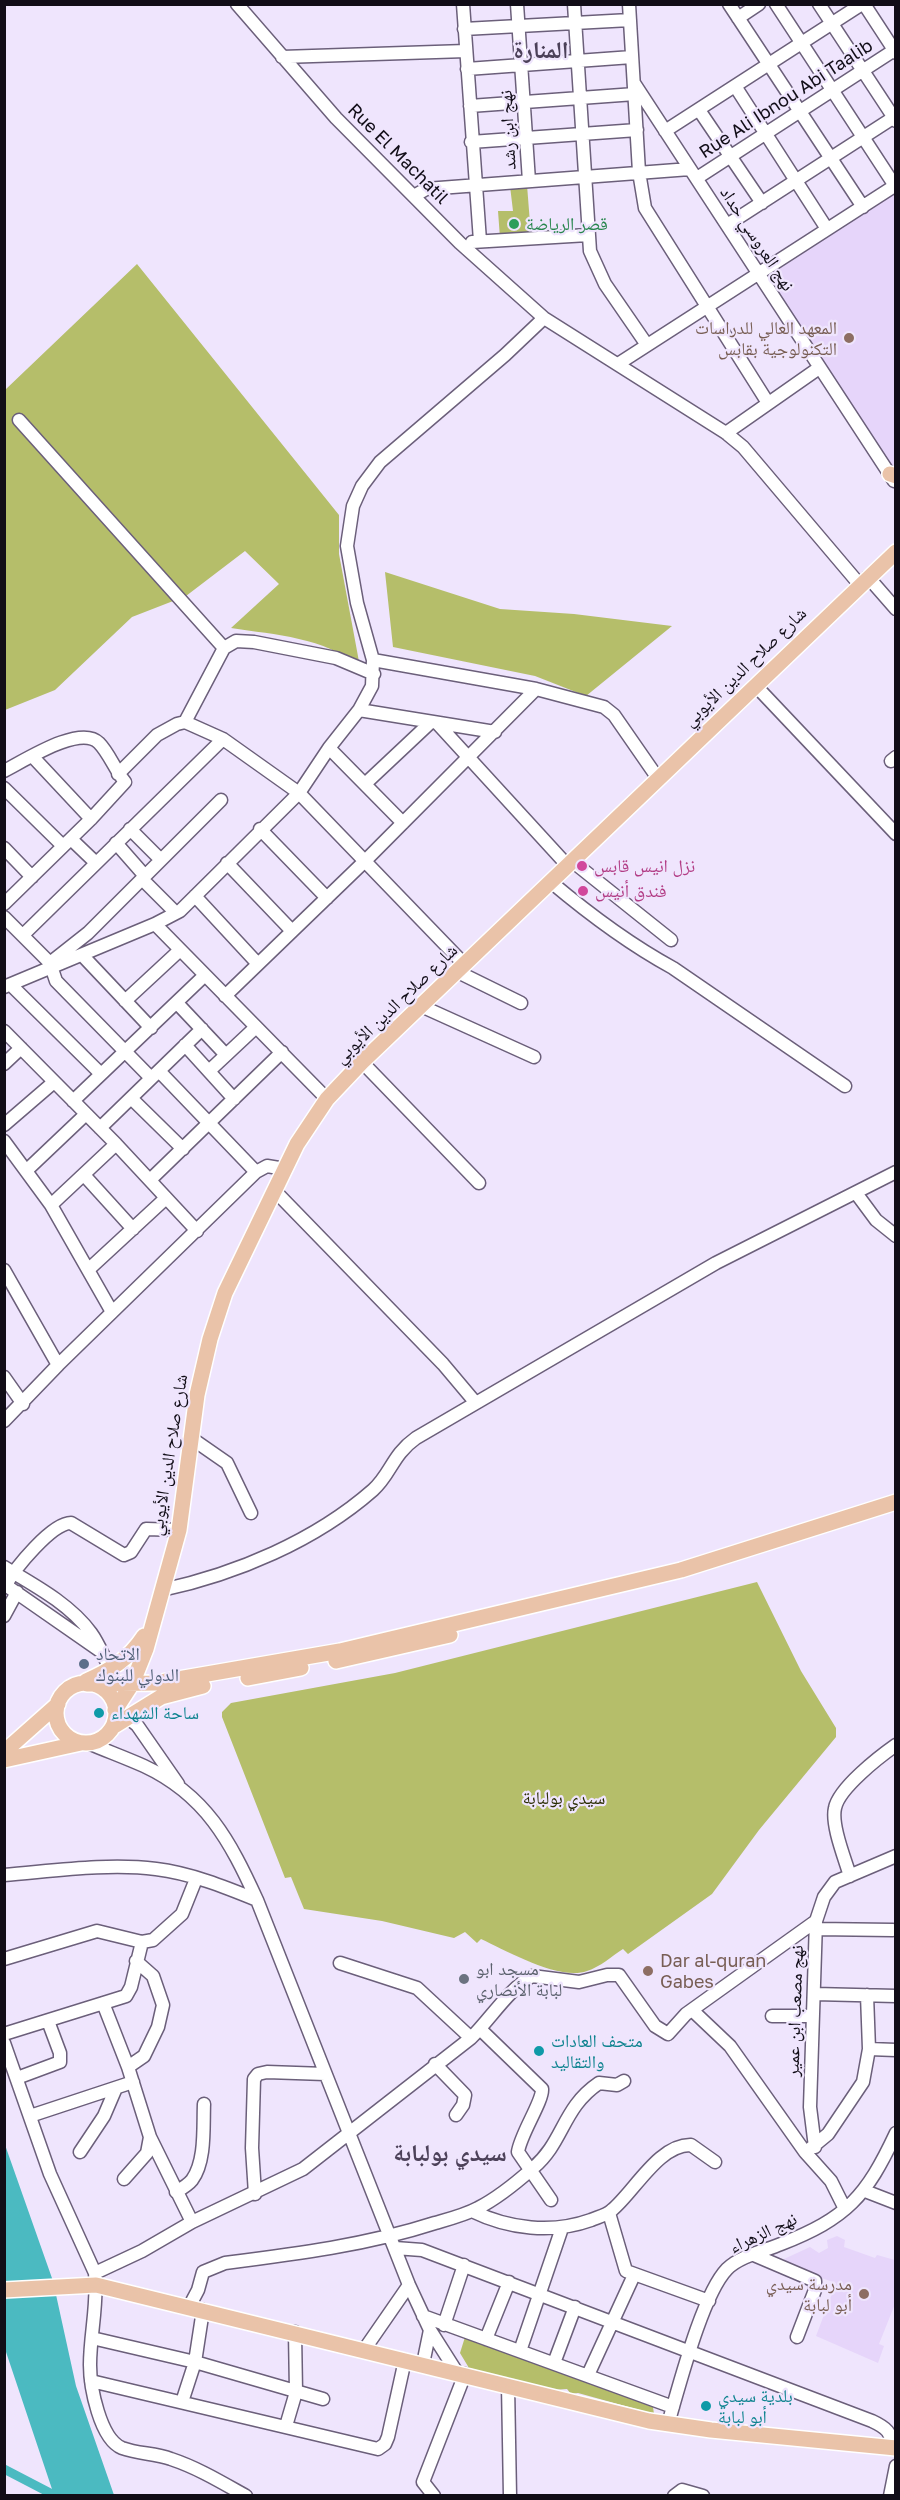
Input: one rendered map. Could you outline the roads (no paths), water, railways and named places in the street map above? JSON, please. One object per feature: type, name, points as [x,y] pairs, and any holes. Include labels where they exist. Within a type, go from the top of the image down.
[{"type":"main road","name":"شارع صلاح الدين الأيوبي","points":[[119,1718],[153,1624],[179,1530],[203,1366],[217,1317],[234,1271],[285,1168],[327,1099],[362,1062],[462,968],[657,777],[896,552]]},
{"type":"main road","points":[[85,1743],[66,1735],[60,1729],[56,1712],[65,1692],[82,1684],[132,1684],[199,1677],[340,1651],[660,1575],[896,1502]]},
{"type":"main road","points":[[4,1760],[85,1743],[106,1736],[119,1718],[172,1693],[360,1657],[560,1609],[728,1565],[896,1513]]},
{"type":"main road","name":"شارع صلاح الدين الأيوبي","points":[[82,1684],[111,1670],[129,1657],[153,1624]]},
{"type":"main road","points":[[82,1684],[103,1689],[109,1695],[119,1718]]},
{"type":"main road","points":[[4,1752],[58,1704]]},
{"type":"main road","points":[[4,2290],[59,2288],[96,2279],[196,2308],[669,2424],[893,2448]]},
{"type":"street","name":"Rue El Machatil","points":[[237,4],[336,118],[460,243],[544,318],[726,433],[762,467],[864,581],[896,609]]},
{"type":"street","points":[[463,4],[471,142],[480,241]]},
{"type":"street","name":"نهج ابن رشد","points":[[517,4],[529,181]]},
{"type":"street","points":[[574,4],[588,235],[596,269],[647,345]]},
{"type":"street","points":[[629,4],[639,172],[645,208],[768,403]]},
{"type":"street","points":[[729,4],[863,207]]},
{"type":"street","points":[[738,18],[759,4]]},
{"type":"street","points":[[618,364],[895,185],[776,4]]},
{"type":"street","points":[[727,225],[895,118],[819,4]]},
{"type":"street","points":[[665,131],[863,4],[895,51]]},
{"type":"street","points":[[464,29],[630,20]]},
{"type":"street","points":[[282,57],[466,51]]},
{"type":"street","name":"Rue Ali Ibnou Abi Taalib","points":[[693,174],[730,156],[895,51]]},
{"type":"street","points":[[467,69],[632,57]]},
{"type":"street","points":[[735,86],[828,229]]},
{"type":"street","points":[[470,106],[580,98],[634,88]]},
{"type":"street","name":"نهج العروسي حداد","points":[[634,88],[665,131],[819,368],[894,478]]},
{"type":"street","points":[[699,110],[762,203]]},
{"type":"street","points":[[471,142],[581,136],[637,130]]},
{"type":"street","points":[[414,196],[426,189],[584,176],[639,172],[693,174]]},
{"type":"street","points":[[460,243],[588,235]]},
{"type":"street","points":[[101,1074],[8,986],[155,924],[180,911],[260,829],[299,793],[328,748],[360,710],[372,686],[373,660],[354,592],[347,546],[353,506],[362,486],[380,462],[505,355],[544,318]]},
{"type":"street","points":[[726,433],[819,368]]},
{"type":"street","points":[[19,420],[224,648]]},
{"type":"street","points":[[118,774],[157,735],[185,722],[224,648],[236,641],[254,642],[336,658],[374,674]]},
{"type":"street","points":[[373,660],[536,689],[604,707],[614,715],[657,777]]},
{"type":"street","points":[[755,685],[896,834]]},
{"type":"street","points":[[225,996],[366,860],[536,689]]},
{"type":"street","points":[[360,710],[495,732]]},
{"type":"street","points":[[185,722],[223,739],[299,793],[366,860],[462,968],[521,1003]]},
{"type":"street","points":[[434,723],[570,863],[671,940]]},
{"type":"street","points":[[365,784],[434,723]]},
{"type":"street","points":[[4,771],[69,738],[91,737],[99,743],[124,782],[92,819],[4,904]]},
{"type":"street","points":[[22,935],[223,739]]},
{"type":"street","points":[[328,748],[403,823]]},
{"type":"street","points":[[33,757],[92,819]]},
{"type":"street","points":[[4,788],[67,843],[95,862]]},
{"type":"street","points":[[51,966],[88,933],[221,800]]},
{"type":"street","points":[[130,829],[161,860]]},
{"type":"street","points":[[260,829],[327,898]]},
{"type":"street","points":[[116,843],[143,878],[175,912]]},
{"type":"street","points":[[4,848],[32,877]]},
{"type":"street","points":[[227,863],[292,931]]},
{"type":"street","points":[[551,882],[593,917],[673,968],[846,1086]]},
{"type":"street","points":[[195,896],[258,964]]},
{"type":"street","points":[[4,917],[51,966],[56,981],[125,1052],[155,1074],[256,1172]]},
{"type":"street","points":[[155,924],[327,1099]]},
{"type":"street","points":[[125,1001],[180,950]]},
{"type":"street","points":[[82,955],[151,1028]]},
{"type":"street","points":[[73,1101],[204,976]]},
{"type":"street","points":[[177,1003],[226,1055]]},
{"type":"street","points":[[421,1006],[534,1057]]},
{"type":"street","points":[[209,1071],[256,1027]]},
{"type":"street","points":[[100,1128],[202,1029]]},
{"type":"street","points":[[4,1031],[116,1144],[197,1231]]},
{"type":"street","points":[[185,1045],[234,1099]]},
{"type":"street","points":[[4,1064],[21,1048]]},
{"type":"street","points":[[150,1180],[282,1052]]},
{"type":"street","points":[[362,1062],[479,1183]]},
{"type":"street","points":[[4,1125],[54,1082]]},
{"type":"street","points":[[131,1098],[183,1149]]},
{"type":"street","points":[[27,1170],[86,1114]]},
{"type":"street","points":[[4,1141],[51,1205],[112,1312]]},
{"type":"street","points":[[51,1205],[116,1144]]},
{"type":"street","points":[[4,1421],[23,1404],[58,1365],[256,1172],[267,1166],[285,1168]]},
{"type":"street","points":[[162,1590],[200,1582],[306,1536],[335,1519],[376,1487],[401,1448],[716,1263],[896,1172]]},
{"type":"street","points":[[84,1175],[133,1229]]},
{"type":"street","points":[[274,1190],[443,1364],[476,1402]]},
{"type":"street","points":[[856,1193],[876,1220],[896,1236]]},
{"type":"street","points":[[88,1270],[166,1198]]},
{"type":"street","points":[[4,1270],[58,1365]]},
{"type":"street","points":[[4,1377],[23,1404]]},
{"type":"street","points":[[191,1438],[207,1446],[226,1462],[251,1513]]},
{"type":"street","points":[[4,1616],[9,1587],[9,1569],[56,1528],[65,1523],[71,1523],[124,1555],[131,1552],[146,1529],[179,1530]]},
{"type":"street","points":[[9,1569],[79,1618],[97,1641],[99,1650],[111,1670]]},
{"type":"street","points":[[9,1587],[99,1650]]},
{"type":"street","points":[[119,1718],[180,1788]]},
{"type":"street","points":[[85,1743],[144,1766],[194,1798],[223,1831],[257,1900],[409,2284],[430,2330],[460,2373],[423,2482],[434,2496]]},
{"type":"street","points":[[895,1746],[848,1788],[835,1807],[836,1821],[850,1876],[896,1856]]},
{"type":"street","points":[[4,1875],[142,1868],[196,1879],[257,1900]]},
{"type":"street","name":"نهج مصعب ابن عمير","points":[[810,2149],[816,1925],[824,1897],[835,1882],[850,1876]]},
{"type":"street","points":[[4,1959],[97,1931],[142,1942],[159,1935],[182,1914],[196,1879]]},
{"type":"street","points":[[96,2279],[192,2222],[255,2194],[303,2169],[476,2033],[509,1994],[532,1976],[579,1982],[614,1974],[622,1978],[656,2026],[668,2034],[692,2010],[816,1925],[893,1930]]},
{"type":"street","points":[[4,2034],[128,1993],[142,1942]]},
{"type":"street","points":[[128,2067],[144,2056],[158,2027],[163,2005],[153,1976],[136,1961]]},
{"type":"street","points":[[340,1963],[417,1988],[476,2033],[542,2089],[543,2095],[518,2148],[529,2172],[551,2200]]},
{"type":"street","points":[[815,1994],[896,1996]]},
{"type":"street","points":[[810,2149],[828,2134],[856,2094],[866,2073],[867,1995]]},
{"type":"street","points":[[103,2003],[128,2067],[150,2137],[192,2222]]},
{"type":"street","points":[[692,2010],[721,2036],[810,2149],[831,2181],[845,2209]]},
{"type":"street","points":[[772,2016],[813,2016]]},
{"type":"street","points":[[17,2078],[60,2062],[60,2053],[48,2021]]},
{"type":"street","points":[[4,2043],[65,2212],[96,2279],[91,2381],[105,2430],[119,2447],[167,2457],[246,2496]]},
{"type":"street","points":[[868,2049],[896,2050]]},
{"type":"street","points":[[435,2064],[465,2095],[463,2105],[456,2115]]},
{"type":"street","points":[[255,2194],[252,2148],[254,2079],[258,2074],[267,2072],[325,2074]]},
{"type":"street","points":[[183,2402],[195,2362],[196,2308],[203,2272],[210,2268],[393,2242],[472,2211],[529,2172],[550,2151],[564,2121],[584,2095],[599,2084],[617,2085],[624,2081]]},
{"type":"street","points":[[30,2116],[133,2082]]},
{"type":"street","points":[[81,2152],[104,2116],[116,2088]]},
{"type":"street","points":[[176,2192],[191,2181],[196,2170],[202,2148],[204,2104]]},
{"type":"street","name":"نهج الزهراء","points":[[669,2424],[690,2353],[709,2301],[727,2269],[754,2255],[797,2238],[845,2209],[865,2191],[877,2173],[896,2133]]},
{"type":"street","points":[[124,2179],[147,2153],[150,2137]]},
{"type":"street","points":[[472,2211],[499,2223],[562,2228],[609,2213],[654,2164],[680,2146],[691,2145],[715,2162]]},
{"type":"street","points":[[865,2191],[896,2203]]},
{"type":"street","points":[[609,2213],[624,2268],[634,2275],[709,2301]]},
{"type":"street","points":[[520,2351],[562,2228]]},
{"type":"street","points":[[393,2242],[464,2265],[883,2426],[892,2439],[893,2448]]},
{"type":"street","points":[[754,2255],[816,2281],[815,2290],[797,2337]]},
{"type":"street","points":[[444,2325],[464,2265]]},
{"type":"street","points":[[588,2375],[634,2275]]},
{"type":"street","points":[[486,2339],[509,2282]]},
{"type":"street","points":[[364,2350],[409,2284]]},
{"type":"street","points":[[554,2363],[575,2307]]},
{"type":"street","points":[[423,2316],[673,2407]]},
{"type":"street","points":[[423,2364],[430,2330]]},
{"type":"street","points":[[286,2426],[296,2392],[295,2332]]},
{"type":"street","points":[[92,2338],[195,2362],[323,2399]]},
{"type":"street","points":[[91,2381],[372,2448],[382,2447],[388,2437],[405,2360]]},
{"type":"street","points":[[508,2385],[510,2496]]},
{"type":"street","points":[[890,2496],[896,2466]]},
{"type":"street","points":[[217,2496],[225,2484]]},
{"type":"street","points":[[674,2496],[682,2490],[703,2496]]},
{"type":"waterway","points":[[4,2469],[54,2495]]},
{"type":"place","name":"قصر الرياضة","points":[[514,224]]},
{"type":"place","name":"المعهد العالي للدراسات التكنولوجية بقابس","points":[[849,338]]},
{"type":"place","name":"نزل انيس قابس","points":[[582,866]]},
{"type":"place","name":"فندق أنيس","points":[[583,891]]},
{"type":"place","name":"الاتحاد الدولي للبنوك","points":[[84,1664]]},
{"type":"place","name":"ساحة الشهداء","points":[[99,1713]]},
{"type":"place","name":"Dar al-quran Gabes","points":[[648,1971]]},
{"type":"place","name":"مسجد ابو لبابة الأنصاري","points":[[464,1979]]},
{"type":"place","name":"متحف العادات والتقاليد","points":[[539,2051]]},
{"type":"place","name":"مدرسة سيدي أبو لبابة","points":[[864,2294]]},
{"type":"place","name":"بلدية سيدي أبو لبابة","points":[[706,2406]]},
{"type":"district","name":"المنارة","points":[[541,50]]},
{"type":"district","name":"سيدي بولبابة","points":[[450,2153]]}]
